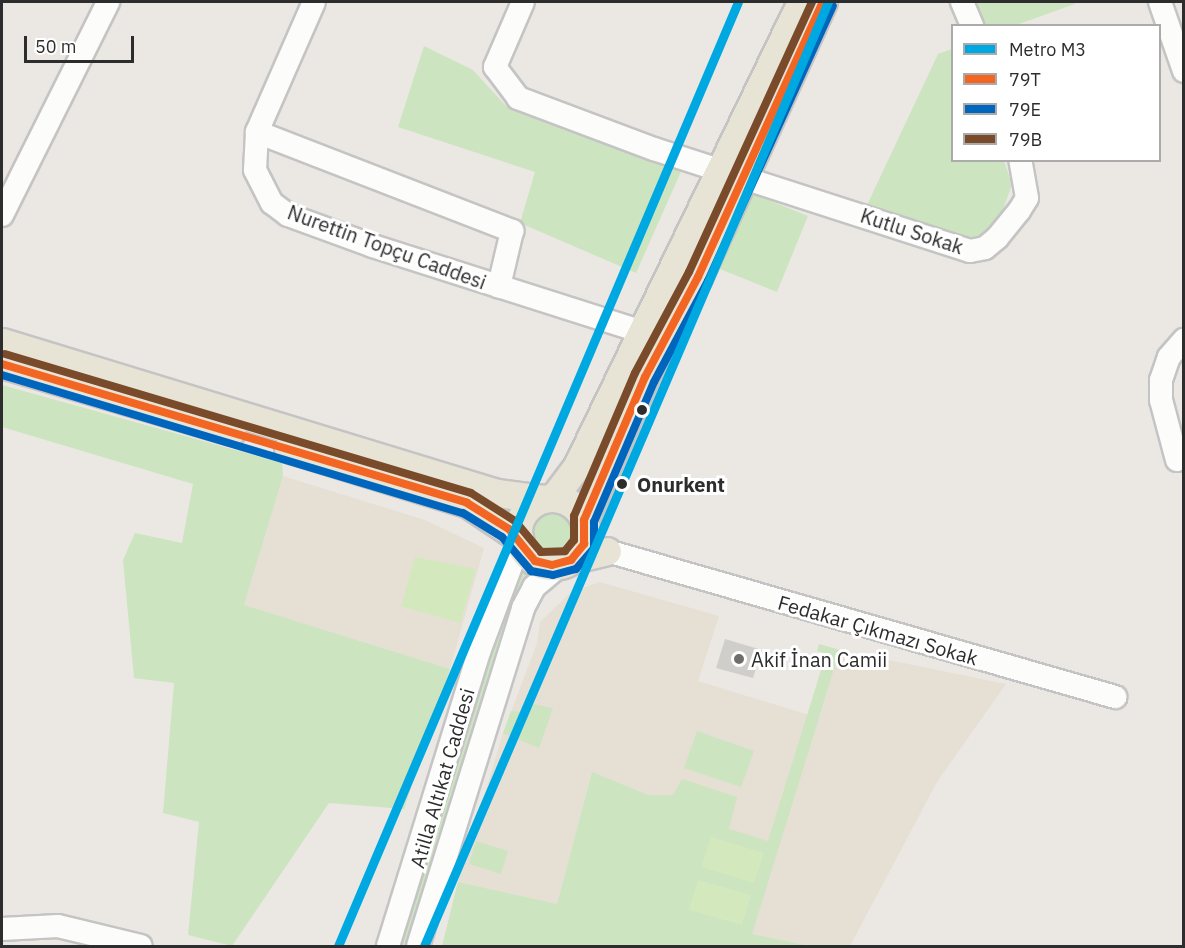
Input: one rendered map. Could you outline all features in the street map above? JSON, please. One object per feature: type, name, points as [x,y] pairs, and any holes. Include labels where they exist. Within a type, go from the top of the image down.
[{"type":"main road","points":[[566,562],[584,544],[585,524],[645,377],[698,278],[731,171],[801,2]]},
{"type":"main road","points":[[519,540],[525,511],[548,498],[577,466],[642,332],[823,2]]},
{"type":"main road","points":[[2,342],[497,493],[548,498],[573,505],[607,551],[566,562],[536,561],[519,540],[467,503],[2,364]]},
{"type":"street","points":[[2,215],[108,2]]},
{"type":"street","name":"Nurettin Topçu Caddesi","points":[[314,2],[256,132],[253,153],[262,189],[288,215],[642,332]]},
{"type":"street","name":"Kutlu Sokak","points":[[523,2],[495,67],[518,98],[550,113],[970,251],[985,248],[997,238],[1027,198],[1020,162]]},
{"type":"street","points":[[963,2],[971,24]]},
{"type":"street","points":[[1160,2],[1184,71]]},
{"type":"street","points":[[256,132],[512,231],[499,286]]},
{"type":"street","points":[[1176,349],[1161,380],[1161,400],[1177,460]]},
{"type":"street","name":"Atilla Altıkat Caddesi","points":[[388,946],[479,652],[519,540]]},
{"type":"street","name":"Fedakar Çıkmazı Sokak","points":[[607,551],[1115,697]]},
{"type":"street","name":"Atilla Altıkat Caddesi","points":[[418,946],[523,608],[534,587],[566,562]]},
{"type":"street","points":[[2,929],[58,926],[141,946]]},
{"type":"street","points":[[2,941],[36,938],[94,946]]},
{"type":"shaded area","points":[[283,476],[425,520],[484,548],[450,669],[244,605]]},
{"type":"shaded area","points":[[600,582],[719,616],[698,681],[819,718],[840,650],[1006,684],[937,782],[850,946],[810,946],[752,934],[592,772],[557,904],[458,882],[503,733],[537,643],[540,622],[571,592]]},
{"type":"green space","points":[[972,2],[1074,2],[1075,4],[1019,24],[980,24]]},
{"type":"green space","points":[[424,46],[473,70],[506,106],[683,167],[636,273],[520,223],[535,172],[398,127]]},
{"type":"green space","points":[[951,49],[951,162],[1004,162],[1012,184],[1002,213],[985,232],[964,242],[867,205],[938,54]]},
{"type":"green space","points":[[746,191],[808,216],[777,292],[715,267]]},
{"type":"green space","points":[[2,385],[282,463],[283,476],[244,605],[450,669],[404,809],[329,803],[232,946],[188,935],[199,822],[163,813],[174,683],[134,678],[123,560],[135,533],[182,543],[193,484],[2,427]]},
{"type":"green space","points":[[553,510],[561,511],[568,516],[573,523],[573,539],[568,546],[561,551],[553,552],[545,551],[538,546],[533,539],[532,531],[533,523],[538,516],[545,511]]},
{"type":"green space","points":[[415,557],[476,569],[460,623],[401,606]]},
{"type":"green space","points":[[524,565],[538,573],[412,946],[400,946],[491,647]]},
{"type":"green space","points":[[819,644],[840,650],[752,934],[810,946],[442,946],[458,882],[557,904],[592,772],[648,795],[673,795],[682,779],[737,797],[729,829],[768,841],[826,654],[817,651]]},
{"type":"green space","points":[[528,703],[553,708],[539,748],[503,733],[511,711],[523,712]]},
{"type":"green space","points":[[697,731],[754,751],[741,787],[684,768]]},
{"type":"green space","points":[[711,837],[764,853],[754,883],[701,867]]},
{"type":"green space","points":[[476,841],[508,851],[501,874],[469,864]]},
{"type":"green space","points":[[698,880],[751,895],[742,925],[689,910]]},
{"type":"building","name":"Akif İnan Camii","points":[[725,639],[762,650],[753,678],[716,668]]},
{"type":"metro line","name":"M3","points":[[338,946],[738,2]]},
{"type":"metro line","name":"M3","points":[[424,946],[828,2]]},
{"type":"transit line","name":"79B","points":[[5,354],[471,493],[515,521],[541,552],[565,551],[574,540],[574,516],[635,373],[689,272],[812,2]]},
{"type":"transit line","name":"79T","points":[[2,364],[467,503],[509,529],[535,561],[552,565],[571,560],[584,544],[584,520],[645,377],[698,277],[823,2]]},
{"type":"transit line","name":"79E","points":[[2,375],[463,513],[502,537],[531,571],[553,575],[576,569],[594,548],[594,522],[654,382],[708,281],[833,6]]},
{"type":"place","name":"Onurkent","points":[[622,484]]},
{"type":"place","name":"Akif İnan Camii","points":[[739,659]]}]
